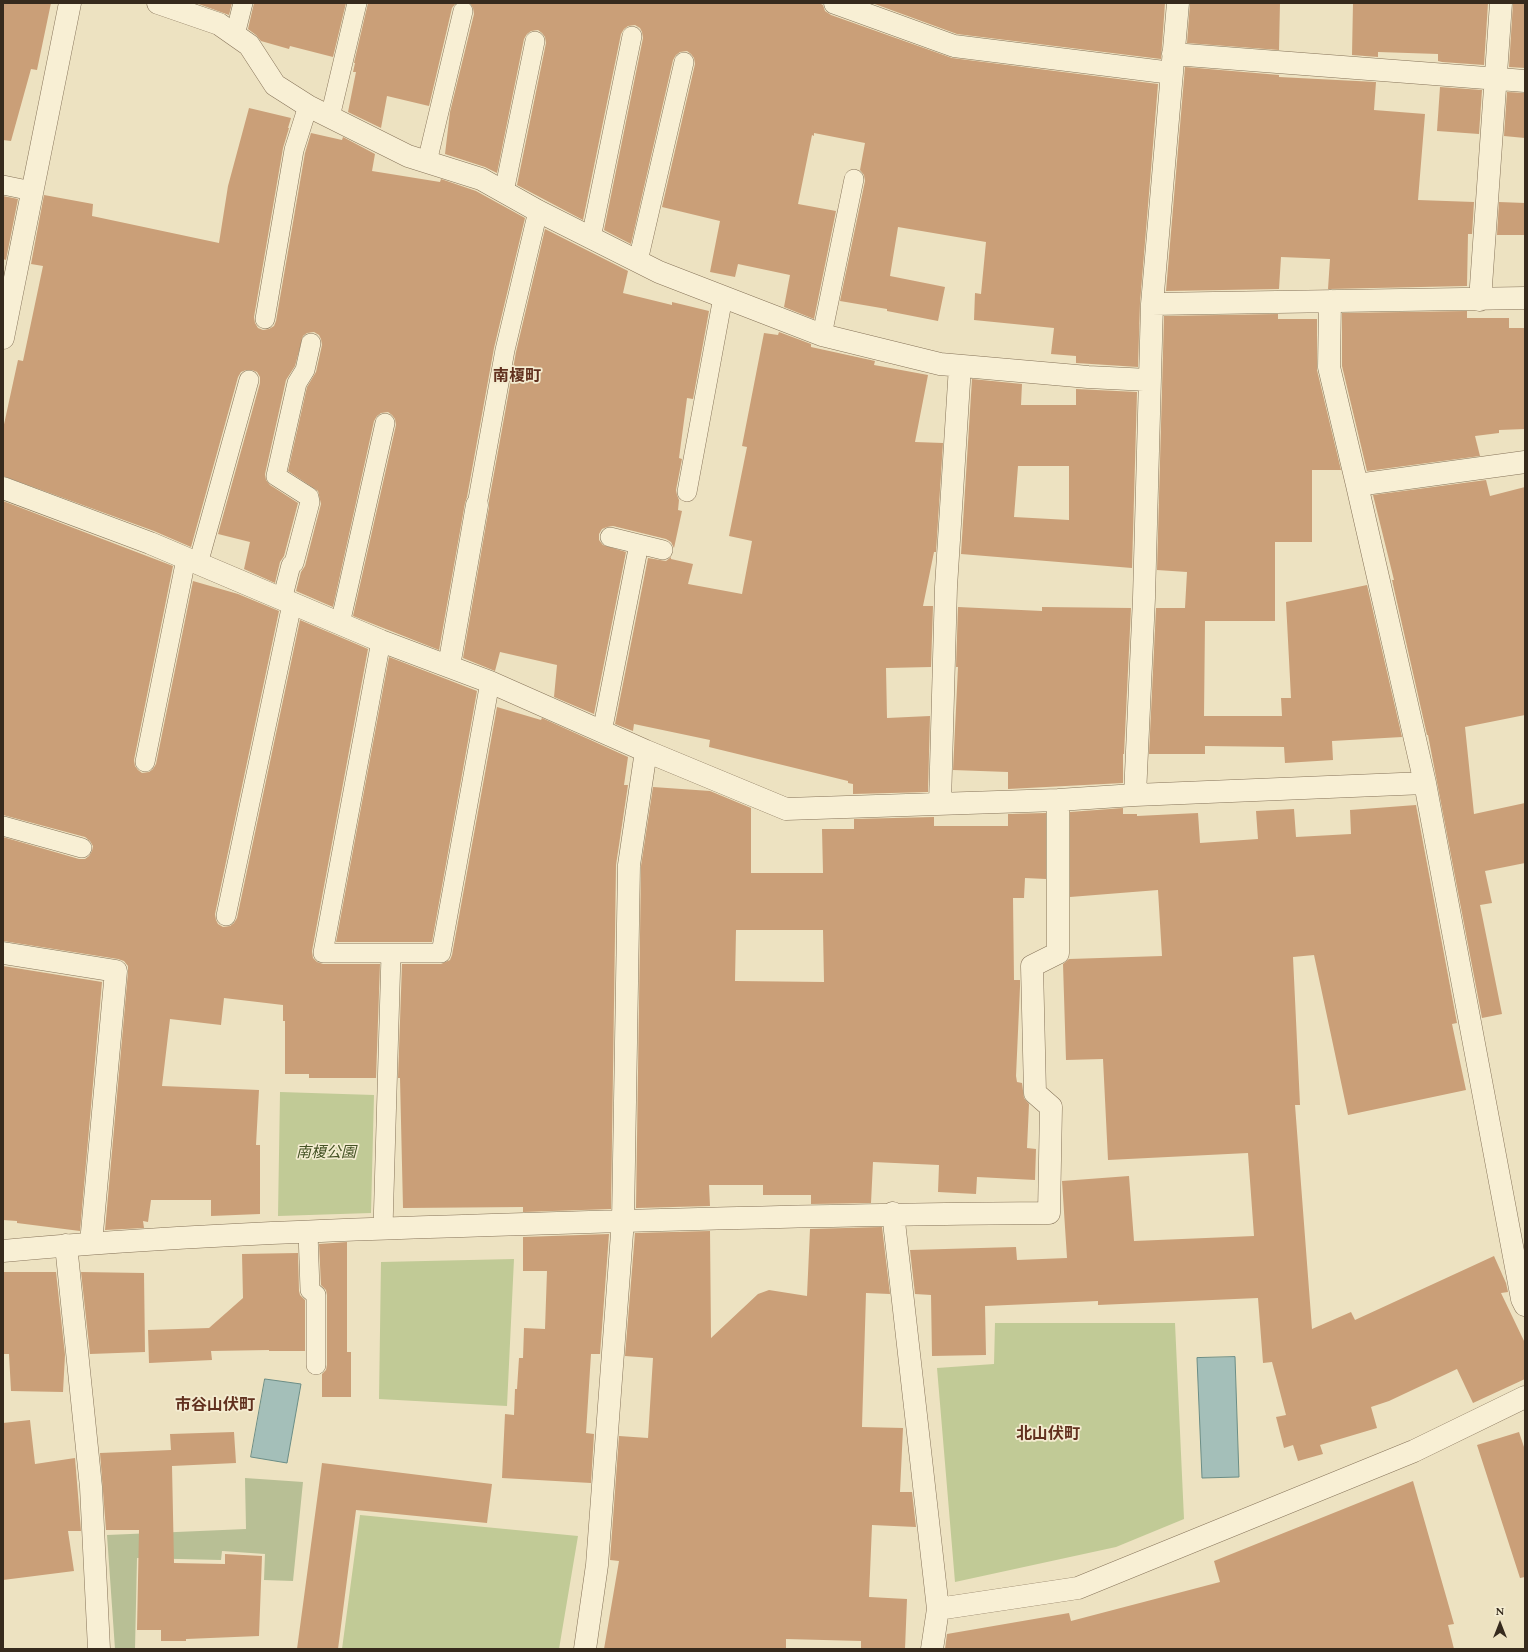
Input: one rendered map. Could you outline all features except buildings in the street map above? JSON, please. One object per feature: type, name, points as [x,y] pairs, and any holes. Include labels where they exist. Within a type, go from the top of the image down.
[{"type":"street","points":[[3,338],[70,3]]},
{"type":"street","points":[[158,3],[219,24],[249,46],[275,85],[308,106],[408,156],[481,179],[538,211],[659,272],[822,335],[940,364],[1088,377],[1149,380]]},
{"type":"street","points":[[1135,795],[1144,598],[1152,304],[1178,3]]},
{"type":"street","points":[[1480,300],[1501,3]]},
{"type":"street","points":[[842,5],[954,46],[1172,64],[1525,81]]},
{"type":"street","points":[[1152,304],[1480,300],[1525,298]]},
{"type":"street","points":[[1330,301],[1329,366],[1358,485],[1425,783],[1521,1292],[1525,1305]]},
{"type":"street","points":[[940,803],[946,587],[960,366]]},
{"type":"street","points":[[1358,485],[1525,462]]},
{"type":"street","points":[[3,488],[150,543],[381,641],[490,682],[646,751],[786,809],[1058,800],[1135,795],[1425,783]]},
{"type":"street","points":[[449,666],[477,504]]},
{"type":"street","points":[[585,1649],[597,1565],[622,1220],[629,865],[646,751]]},
{"type":"street","points":[[3,1251],[91,1243],[383,1228],[622,1220],[894,1214],[1049,1213],[1051,1107],[1036,1092],[1032,966],[1058,953],[1058,800]]},
{"type":"street","points":[[3,953],[116,971],[91,1243]]},
{"type":"street","points":[[894,1214],[938,1609],[932,1649]]},
{"type":"street","points":[[66,1245],[91,1487],[99,1649]]},
{"type":"street","points":[[938,1609],[1078,1588],[1414,1451],[1525,1397]]},
{"type":"lane","points":[[235,35],[243,3]]},
{"type":"lane","points":[[330,117],[357,3]]},
{"type":"lane","points":[[427,162],[463,11]]},
{"type":"lane","points":[[591,238],[632,36]]},
{"type":"lane","points":[[504,192],[535,41]]},
{"type":"lane","points":[[638,261],[684,62]]},
{"type":"lane","points":[[264,319],[294,150],[308,106]]},
{"type":"lane","points":[[822,335],[854,179]]},
{"type":"lane","points":[[3,185],[32,191]]},
{"type":"lane","points":[[477,504],[505,350],[538,211]]},
{"type":"lane","points":[[687,492],[723,296]]},
{"type":"lane","points":[[226,916],[287,602],[291,565],[294,563],[310,502],[309,497],[276,476],[297,383],[305,370],[311,343]]},
{"type":"lane","points":[[145,762],[192,562],[248,380]]},
{"type":"lane","points":[[340,624],[385,423]]},
{"type":"lane","points":[[610,537],[663,550]]},
{"type":"lane","points":[[602,732],[639,544]]},
{"type":"lane","points":[[381,641],[323,953],[441,954],[490,682]]},
{"type":"lane","points":[[3,826],[82,848]]},
{"type":"lane","points":[[383,1228],[391,954]]},
{"type":"lane","points":[[308,1232],[310,1290],[316,1295],[316,1365]]},
{"type":"green space","name":"南榎公園","points":[[280,1092],[374,1095],[371,1213],[278,1216]]},
{"type":"green space","points":[[514,1259],[507,1406],[379,1399],[381,1262]]},
{"type":"green space","points":[[995,1323],[1175,1323],[1184,1519],[1116,1547],[955,1582],[937,1368],[994,1364]]},
{"type":"green space","points":[[245,1478],[303,1482],[293,1581],[264,1580],[265,1554],[222,1551],[221,1560],[137,1558],[135,1649],[115,1649],[107,1535],[246,1529]]},
{"type":"green space","points":[[360,1515],[578,1536],[559,1649],[342,1649]]},
{"type":"water","points":[[1235,1357],[1239,1477],[1202,1478],[1197,1358]]},
{"type":"water","points":[[265,1379],[301,1384],[287,1463],[251,1457]]},
{"type":"district","name":"南榎町","points":[[517,378]]},
{"type":"district","name":"市谷山伏町","points":[[215,1407]]},
{"type":"district","name":"北山伏町","points":[[1048,1436]]}]
